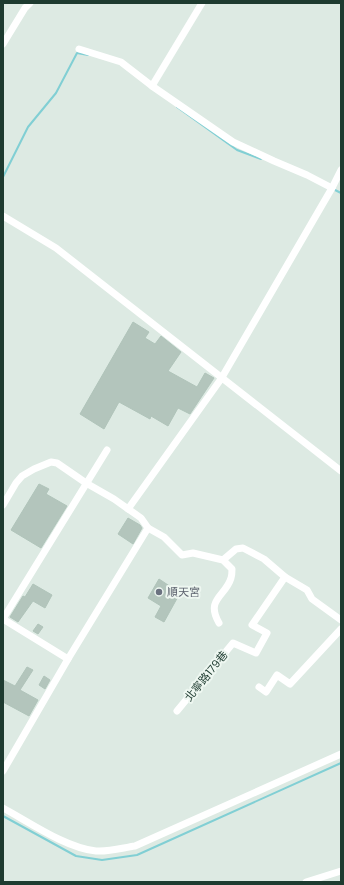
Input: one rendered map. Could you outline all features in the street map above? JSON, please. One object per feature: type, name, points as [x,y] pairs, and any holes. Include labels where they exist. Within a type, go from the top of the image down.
[{"type":"street","points":[[3,44],[25,8],[30,3]]},
{"type":"street","points":[[152,86],[202,3]]},
{"type":"street","points":[[79,49],[121,62],[152,86],[233,142],[274,162],[307,175],[332,188]]},
{"type":"street","points":[[128,509],[221,379],[341,170]]},
{"type":"street","points":[[3,216],[56,248],[129,304],[221,379],[341,471]]},
{"type":"street","points":[[68,659],[3,619],[107,450]]},
{"type":"street","points":[[3,505],[22,476],[51,462],[57,464],[128,509],[140,518],[148,528],[164,537],[182,555],[193,553],[223,560],[232,568],[231,579],[216,601],[215,615],[219,623]]},
{"type":"street","points":[[3,771],[68,659],[148,528]]},
{"type":"street","points":[[223,560],[236,549],[243,548],[264,558],[285,577],[307,590],[312,599],[341,620]]},
{"type":"street","name":"北寧路179巷","points":[[176,711],[233,643],[256,653],[267,633],[252,625],[285,577]]},
{"type":"street","points":[[259,687],[266,692],[276,675],[290,684],[341,628]]},
{"type":"street","points":[[3,808],[77,847],[95,851],[110,851],[135,846],[341,754]]},
{"type":"street","points":[[306,882],[341,871]]},
{"type":"building","points":[[133,322],[149,332],[145,338],[155,344],[161,336],[181,352],[168,371],[197,387],[205,373],[214,378],[190,414],[178,408],[168,426],[151,416],[150,419],[119,402],[104,429],[80,414]]},
{"type":"building","points":[[39,484],[49,489],[46,494],[67,506],[41,548],[11,530]]},
{"type":"building","points":[[128,518],[140,525],[142,528],[133,544],[118,534]]},
{"type":"building","points":[[159,579],[180,593],[164,622],[155,617],[161,606],[148,598]]},
{"type":"building","points":[[33,584],[52,595],[45,608],[33,601],[18,622],[10,617],[23,596],[25,597]]},
{"type":"building","points":[[38,624],[43,627],[38,634],[33,631]]},
{"type":"building","points":[[27,667],[33,670],[20,690],[38,700],[29,716],[3,702],[3,680],[15,686]]},
{"type":"building","points":[[44,676],[50,680],[45,689],[39,685]]},
{"type":"waterway","points":[[3,177],[28,127],[56,93],[77,53],[88,55]]},
{"type":"waterway","points":[[177,107],[237,150],[261,159]]},
{"type":"waterway","points":[[335,190],[341,193]]},
{"type":"waterway","points":[[3,816],[76,856],[102,860],[137,855],[341,763]]},
{"type":"place","name":"順天宮","points":[[159,592]]}]
